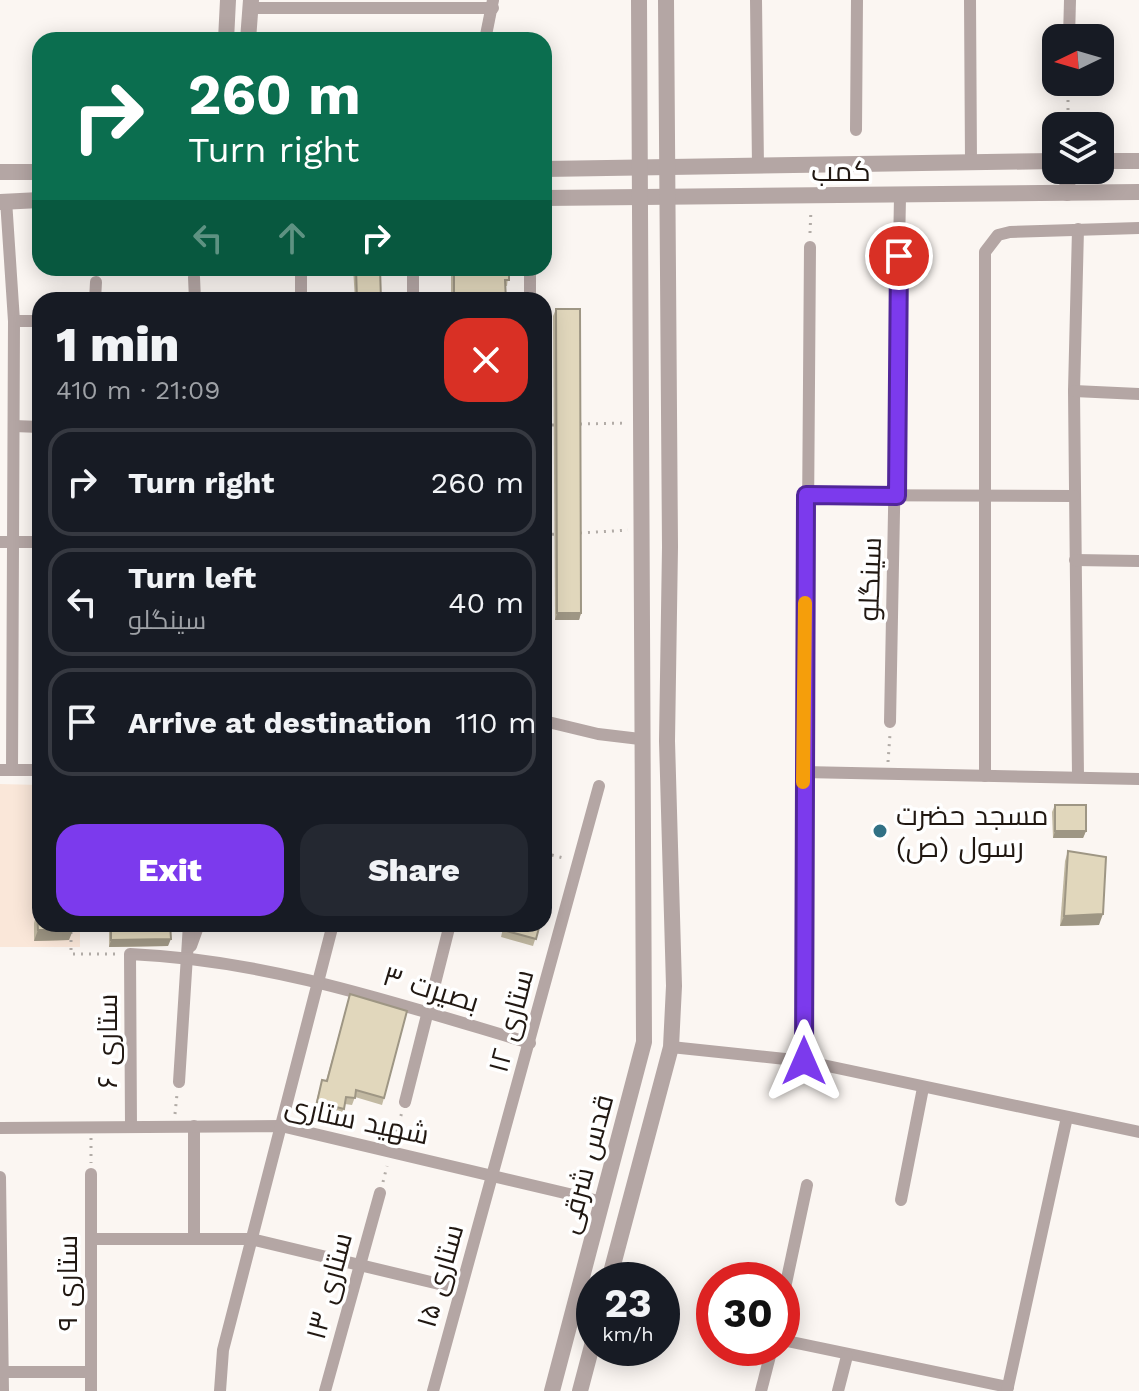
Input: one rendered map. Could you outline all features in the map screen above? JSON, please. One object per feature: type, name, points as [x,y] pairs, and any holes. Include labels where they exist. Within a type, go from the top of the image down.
[{"type":"street","points":[[226,32],[228,0]]},
{"type":"street","name":"قدس شرقی","points":[[586,1262],[644,1042],[640,739],[639,0]]},
{"type":"street","points":[[614,1262],[671,1047],[674,986],[667,741],[670,547],[666,0]]},
{"type":"street","points":[[756,0],[758,167]]},
{"type":"street","points":[[856,130],[857,0]]},
{"type":"street","points":[[970,0],[971,162]]},
{"type":"street","points":[[1069,24],[1070,0]]},
{"type":"street","points":[[248,32],[250,4],[493,4],[487,32]]},
{"type":"street","name":"کمب","points":[[552,169],[1042,161]]},
{"type":"street","points":[[1114,161],[1139,161]]},
{"type":"street","points":[[0,172],[32,172]]},
{"type":"street","points":[[1067,184],[1067,193]]},
{"type":"street","name":"کمب","points":[[552,198],[900,197],[1139,192]]},
{"type":"street","name":"سینگلو","points":[[890,722],[897,496],[900,197]]},
{"type":"street","points":[[32,200],[3,201],[14,321],[14,426],[6,542],[6,770],[32,770]]},
{"type":"street","points":[[985,776],[985,252],[998,235],[1139,228]]},
{"type":"street","points":[[1078,229],[1074,391],[1078,777]]},
{"type":"street","points":[[804,1061],[803,772],[810,247]]},
{"type":"street","points":[[194,277],[195,292]]},
{"type":"street","points":[[95,292],[96,282]]},
{"type":"street","points":[[14,321],[32,321]]},
{"type":"street","points":[[1074,391],[1139,394]]},
{"type":"street","points":[[14,426],[32,427]]},
{"type":"street","points":[[806,495],[1074,496]]},
{"type":"street","points":[[6,542],[32,542]]},
{"type":"street","points":[[1075,560],[1139,561]]},
{"type":"street","points":[[552,723],[598,734],[640,739]]},
{"type":"street","points":[[803,772],[1139,779]]},
{"type":"street","name":"ستاری ۱۲","points":[[494,1175],[599,786]]},
{"type":"street","points":[[179,1082],[189,932]]},
{"type":"street","points":[[188,957],[196,932]]},
{"type":"street","points":[[220,1391],[223,1350],[331,932]]},
{"type":"street","points":[[405,1102],[448,932]]},
{"type":"street","name":"بصیرت ۳","points":[[130,954],[188,957],[319,980],[530,1043]]},
{"type":"street","name":"ستاری ۶","points":[[130,954],[131,1126]]},
{"type":"street","points":[[644,1042],[804,1061],[1139,1132]]},
{"type":"street","points":[[901,1200],[923,1088]]},
{"type":"street","points":[[800,1344],[1007,1389],[1067,1117]]},
{"type":"street","points":[[194,1126],[194,1237]]},
{"type":"street","name":"شهید ستاری","points":[[0,1128],[281,1126],[603,1202]]},
{"type":"street","name":"ستاری ۹","points":[[91,1174],[91,1391]]},
{"type":"street","name":"ستاری ۱۵","points":[[433,1391],[494,1175]]},
{"type":"street","points":[[0,1177],[3,1391]]},
{"type":"street","points":[[791,1262],[807,1185]]},
{"type":"street","name":"ستاری ۱۳","points":[[325,1391],[380,1193]]},
{"type":"street","points":[[91,1239],[251,1239],[460,1289]]},
{"type":"street","name":"قدس شرقی","points":[[552,1391],[576,1301]]},
{"type":"street","points":[[838,1391],[847,1356]]},
{"type":"street","points":[[580,1391],[587,1366]]},
{"type":"street","points":[[761,1391],[767,1366]]},
{"type":"street","points":[[3,1372],[91,1372]]},
{"type":"path","points":[[810,247],[812,197]]},
{"type":"path","points":[[572,424],[641,423]]},
{"type":"path","points":[[552,425],[558,425]]},
{"type":"path","points":[[572,533],[640,529]]},
{"type":"path","points":[[552,534],[558,534]]},
{"type":"path","points":[[887,774],[890,722]]},
{"type":"path","points":[[552,855],[580,862]]},
{"type":"path","points":[[71,932],[71,954],[130,954]]},
{"type":"path","points":[[173,1126],[179,1082]]},
{"type":"path","points":[[90,1126],[91,1174]]},
{"type":"shaded area","points":[[0,784],[32,785],[32,932],[80,932],[80,947],[0,947]]},
{"type":"building","points":[[356,276],[380,276],[381,292],[357,292]]},
{"type":"building","points":[[454,276],[509,276],[509,280],[505,280],[506,292],[454,292]]},
{"type":"building","points":[[556,309],[580,309],[581,613],[557,613]]},
{"type":"building","points":[[1055,805],[1086,805],[1086,831],[1055,831]]},
{"type":"building","points":[[1068,851],[1106,857],[1103,914],[1064,916]]},
{"type":"building","points":[[111,932],[171,932],[171,939],[111,940]]},
{"type":"building","points":[[510,932],[538,932],[536,939]]},
{"type":"building","points":[[350,994],[407,1011],[384,1098],[356,1090],[355,1098],[346,1097],[344,1109],[317,1102],[322,1080],[327,1081]]},
{"type":"slow traffic","points":[[803,782],[805,603]]},
{"type":"place","name":"مسجد حضرت رسول (ص)","points":[[880,831]]},
{"type":"route","points":[[804,1061],[806,495],[897,496],[899,256]]}]
